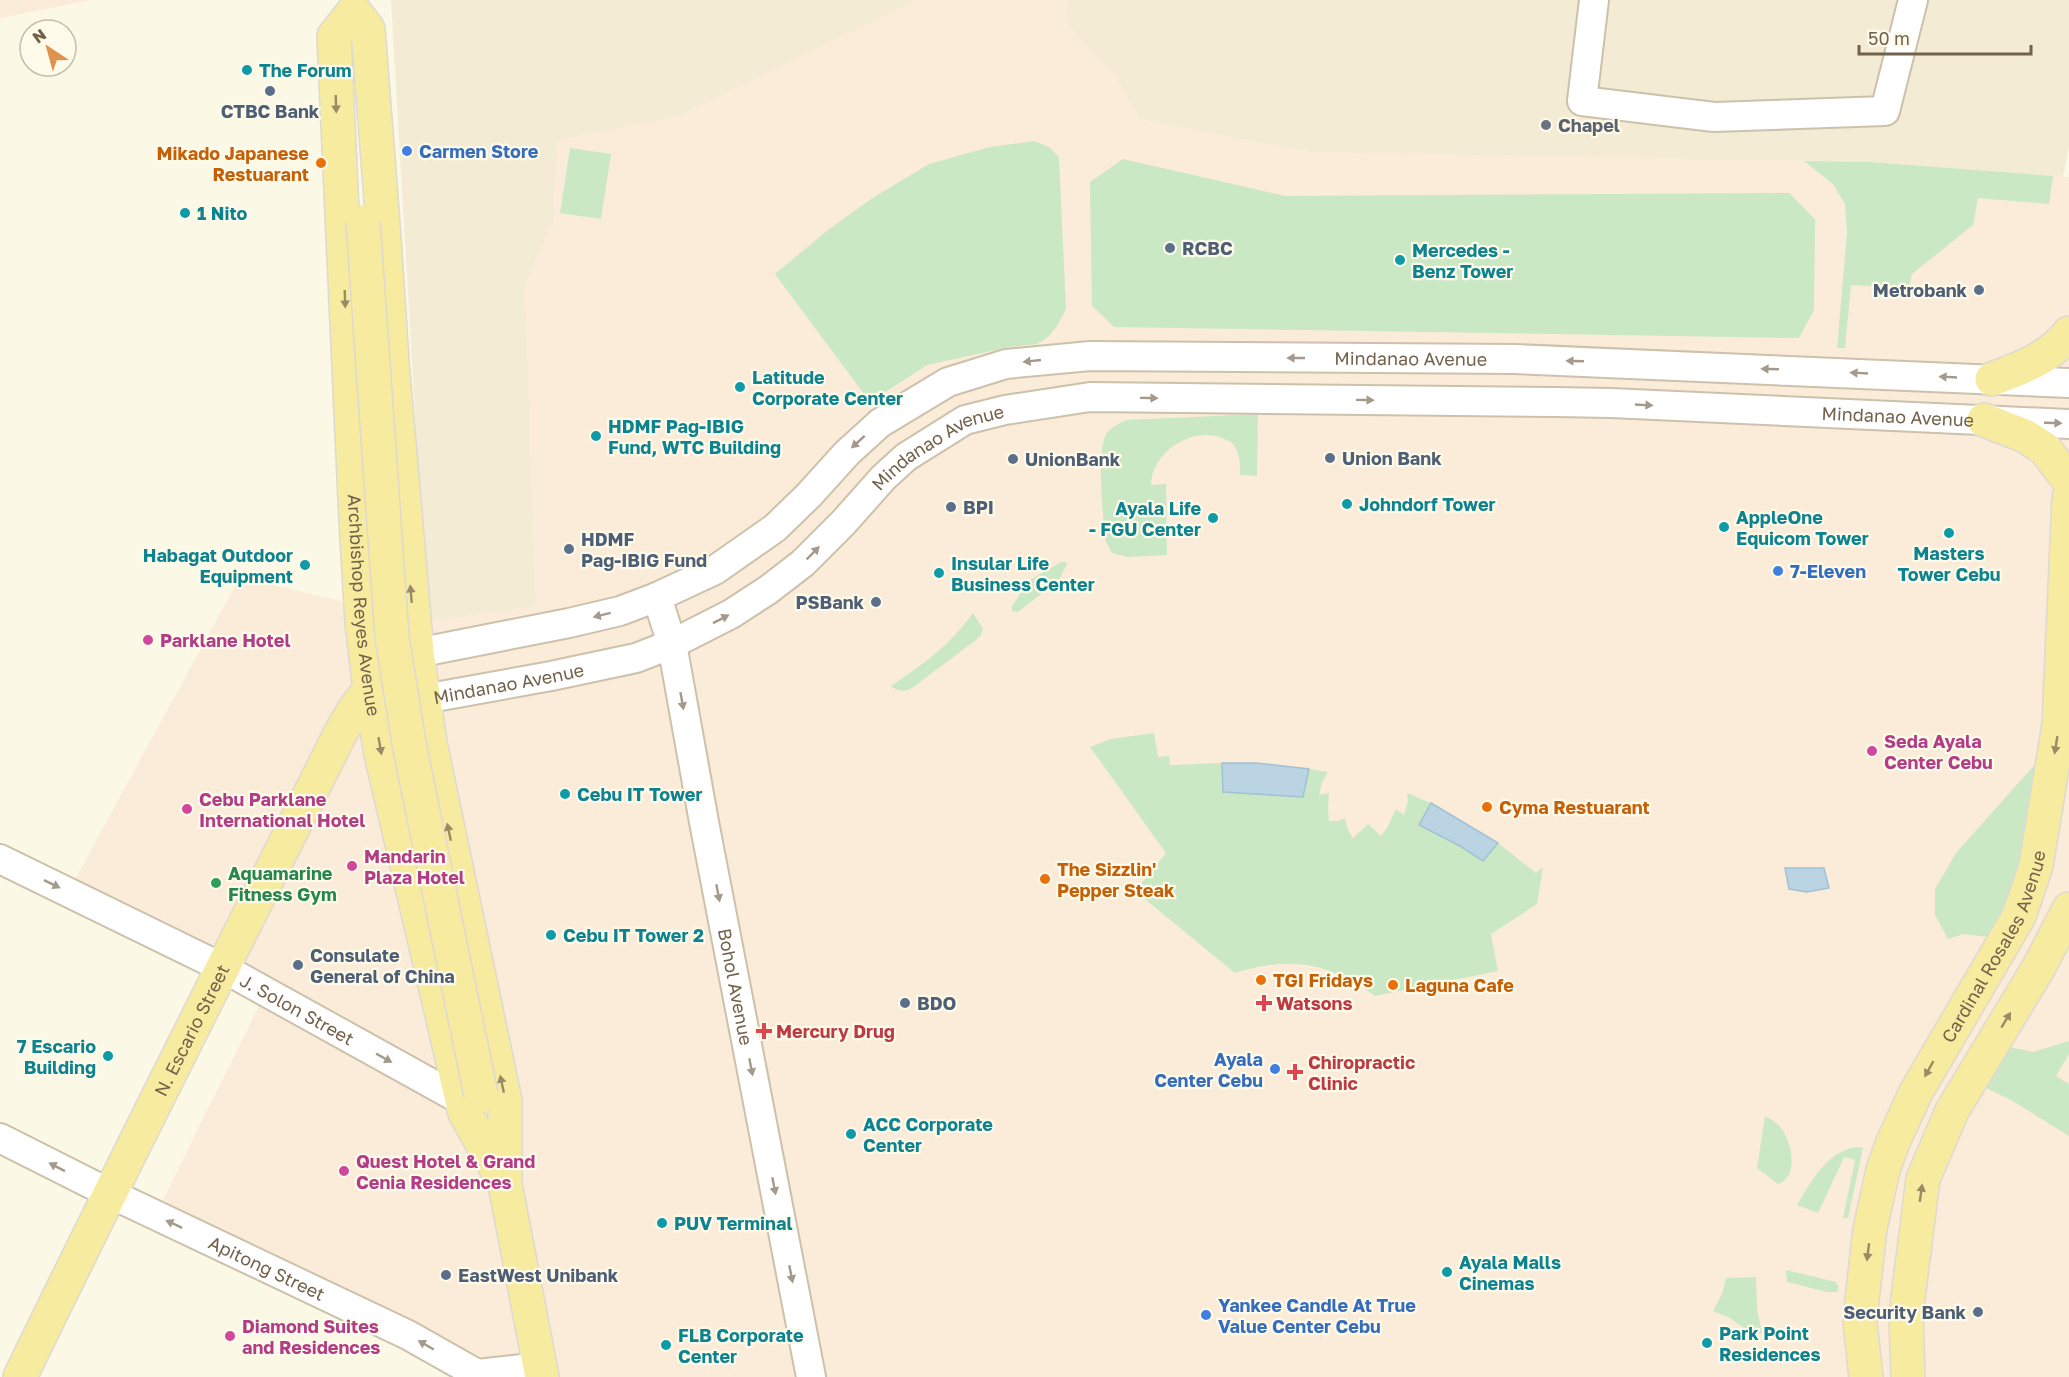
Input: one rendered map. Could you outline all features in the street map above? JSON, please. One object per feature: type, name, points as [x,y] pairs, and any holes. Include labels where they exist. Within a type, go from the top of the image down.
[{"type":"main road","name":"Archbishop Reyes Avenue","points":[[353,5],[363,222],[392,637],[472,1098]]},
{"type":"main road","name":"Archbishop Reyes Avenue","points":[[353,5],[368,29],[392,362],[423,699],[430,743],[505,1101],[505,1184]]},
{"type":"main road","name":"Archbishop Reyes Avenue","points":[[353,5],[334,36],[357,544],[362,622],[370,689],[381,754],[472,1098],[505,1184],[541,1372]]},
{"type":"main road","points":[[1992,379],[2032,364],[2060,345],[2069,333]]},
{"type":"main road","points":[[1984,420],[2025,436],[2045,449],[2069,482]]},
{"type":"main road","name":"Cardinal Rosales Avenue","points":[[1866,1377],[1860,1323],[1861,1309],[1870,1229],[1883,1170],[1916,1092],[2019,915],[2036,866],[2059,725],[2069,498]]},
{"type":"main road","name":"Mindanao Avenue","points":[[370,689],[417,652]]},
{"type":"main road","name":"Mindanao Avenue","points":[[370,689],[423,699]]},
{"type":"main road","name":"N. Escario Street","points":[[20,1377],[109,1193],[339,736],[352,711],[370,689]]},
{"type":"main road","points":[[1908,1377],[1906,1314],[1923,1179],[1952,1111],[2039,967],[2069,909]]},
{"type":"street","points":[[1594,0],[1582,101],[1714,117],[1885,111],[1913,0]]},
{"type":"street","name":"Mindanao Avenue","points":[[417,652],[570,623],[620,611],[657,597],[715,570],[775,528],[847,453],[880,423],[948,382],[1006,364],[1090,356],[1515,359],[2069,383]]},
{"type":"street","name":"Mindanao Avenue","points":[[423,699],[636,658],[672,644],[731,614],[768,590],[803,563],[883,478],[906,457],[965,420],[1005,410],[1102,397],[1611,403],[2069,424]]},
{"type":"street","name":"Bohol Avenue","points":[[657,597],[672,644],[811,1377]]},
{"type":"street","name":"J. Solon Street","points":[[0,859],[223,968],[472,1098]]},
{"type":"street","name":"Apitong Street","points":[[0,1138],[109,1193],[408,1335],[476,1376],[541,1372]]},
{"type":"shaded area","points":[[0,0],[91,0],[0,18]]},
{"type":"shaded area","points":[[391,0],[916,0],[679,116],[558,140],[553,222],[525,286],[536,606],[427,622]]},
{"type":"shaded area","points":[[916,0],[1068,0],[1066,24],[1112,71],[1139,119],[1307,152],[1870,162],[2069,177],[2069,1377],[494,1377],[161,1204],[270,984],[73,883],[240,577],[427,622],[536,606],[525,286],[553,222],[558,140],[679,116]]},
{"type":"shaded area","points":[[1068,0],[2069,0],[2069,146],[2063,177],[1870,162],[1308,152],[1139,119],[1112,71],[1066,24]]},
{"type":"green space","points":[[1034,141],[1049,147],[1059,157],[1066,309],[1057,326],[1048,337],[1037,344],[1010,347],[927,365],[870,402],[775,274],[828,230],[871,199],[929,164],[990,147]]},
{"type":"green space","points":[[570,148],[611,154],[601,219],[560,213]]},
{"type":"green space","points":[[1123,159],[1285,196],[1789,193],[1815,219],[1814,310],[1799,338],[1114,327],[1092,306],[1090,182]]},
{"type":"green space","points":[[1804,161],[1870,162],[2053,176],[2049,204],[1978,198],[1973,225],[1912,274],[1909,288],[1851,285],[1845,348],[1837,348],[1847,233],[1845,204],[1833,184]]},
{"type":"green space","points":[[1258,414],[1257,476],[1240,475],[1237,451],[1227,440],[1205,435],[1183,441],[1164,454],[1157,463],[1151,485],[1166,484],[1167,555],[1127,557],[1112,553],[1105,540],[1101,484],[1101,453],[1103,441],[1109,431],[1126,420]]},
{"type":"green space","points":[[1061,562],[1067,564],[1059,580],[1018,612],[1012,611],[1012,606],[1030,580]]},
{"type":"green space","points":[[973,613],[983,629],[976,640],[912,688],[902,691],[891,686],[936,653]]},
{"type":"green space","points":[[1154,733],[1158,757],[1169,756],[1170,765],[1222,763],[1223,792],[1303,797],[1309,769],[1328,772],[1319,795],[1329,793],[1329,821],[1345,818],[1353,838],[1368,824],[1381,836],[1396,809],[1404,815],[1408,801],[1407,793],[1431,803],[1420,825],[1483,861],[1498,843],[1536,873],[1543,867],[1537,904],[1491,934],[1498,971],[1375,996],[1341,976],[1308,965],[1274,965],[1235,973],[1135,891],[1166,853],[1090,747],[1111,739]]},
{"type":"green space","points":[[2038,761],[2042,761],[2011,906],[1989,937],[1963,934],[1948,939],[1935,915],[1935,889],[1956,853]]},
{"type":"green space","points":[[2069,1041],[2069,1054],[2056,1076],[2069,1084],[2069,1136],[2011,1100],[1984,1087],[2009,1047],[2033,1052]]},
{"type":"green space","points":[[1765,1116],[1774,1121],[1785,1134],[1792,1159],[1789,1174],[1778,1184],[1757,1168]]},
{"type":"green space","points":[[1863,1148],[1848,1218],[1843,1218],[1855,1160],[1844,1157],[1818,1213],[1797,1205],[1814,1177],[1829,1161],[1847,1149]]},
{"type":"green space","points":[[1786,1270],[1836,1282],[1839,1288],[1837,1292],[1827,1292],[1787,1282]]},
{"type":"green space","points":[[1756,1277],[1757,1309],[1762,1333],[1752,1334],[1730,1318],[1713,1311],[1722,1294],[1726,1278]]},
{"type":"water","points":[[1222,763],[1256,763],[1309,769],[1303,797],[1223,792]]},
{"type":"water","points":[[1431,803],[1498,843],[1483,861],[1419,825]]},
{"type":"water","points":[[1785,868],[1824,868],[1829,888],[1807,892],[1789,889]]},
{"type":"place","name":"The Forum","points":[[247,70]]},
{"type":"place","name":"CTBC Bank","points":[[270,91]]},
{"type":"place","name":"Chapel","points":[[1546,125]]},
{"type":"place","name":"Carmen Store","points":[[407,151]]},
{"type":"place","name":"Mikado Japanese Restuarant","points":[[321,163]]},
{"type":"place","name":"1 Nito","points":[[185,213]]},
{"type":"place","name":"RCBC","points":[[1170,248]]},
{"type":"place","name":"Mercedes - Benz Tower","points":[[1400,260]]},
{"type":"place","name":"Metrobank","points":[[1979,290]]},
{"type":"place","name":"Latitude Corporate Center","points":[[740,387]]},
{"type":"place","name":"HDMF Pag-IBIG Fund, WTC Building","points":[[596,436]]},
{"type":"place","name":"Union Bank","points":[[1330,458]]},
{"type":"place","name":"UnionBank","points":[[1013,459]]},
{"type":"place","name":"Johndorf Tower","points":[[1347,504]]},
{"type":"place","name":"BPI","points":[[951,507]]},
{"type":"place","name":"Ayala Life - FGU Center","points":[[1213,518]]},
{"type":"place","name":"AppleOne Equicom Tower","points":[[1724,527]]},
{"type":"place","name":"Masters Tower Cebu","points":[[1949,533]]},
{"type":"place","name":"HDMF Pag-IBIG Fund","points":[[569,549]]},
{"type":"place","name":"Habagat Outdoor Equipment","points":[[305,565]]},
{"type":"place","name":"7-Eleven","points":[[1778,571]]},
{"type":"place","name":"Insular Life Business Center","points":[[939,573]]},
{"type":"place","name":"PSBank","points":[[876,602]]},
{"type":"place","name":"Parklane Hotel","points":[[148,640]]},
{"type":"place","name":"Seda Ayala Center Cebu","points":[[1872,751]]},
{"type":"place","name":"Cebu IT Tower","points":[[565,794]]},
{"type":"place","name":"Cyma Restuarant","points":[[1487,807]]},
{"type":"place","name":"Cebu Parklane International Hotel","points":[[187,809]]},
{"type":"place","name":"Mandarin Plaza Hotel","points":[[352,866]]},
{"type":"place","name":"The Sizzlin' Pepper Steak","points":[[1045,879]]},
{"type":"place","name":"Aquamarine Fitness Gym","points":[[216,883]]},
{"type":"place","name":"Cebu IT Tower 2","points":[[551,935]]},
{"type":"place","name":"Consulate General of China","points":[[298,965]]},
{"type":"place","name":"TGI Fridays","points":[[1261,980]]},
{"type":"place","name":"Laguna Cafe","points":[[1393,985]]},
{"type":"place","name":"BDO","points":[[905,1003]]},
{"type":"place","name":"Watsons","points":[[1264,1003]]},
{"type":"place","name":"Mercury Drug","points":[[764,1031]]},
{"type":"place","name":"7 Escario Building","points":[[108,1056]]},
{"type":"place","name":"Ayala Center Cebu","points":[[1275,1069]]},
{"type":"place","name":"Chiropractic Clinic","points":[[1295,1072]]},
{"type":"place","name":"ACC Corporate Center","points":[[851,1134]]},
{"type":"place","name":"Quest Hotel & Grand Cenia Residences","points":[[344,1171]]},
{"type":"place","name":"PUV Terminal","points":[[662,1223]]},
{"type":"place","name":"Ayala Malls Cinemas","points":[[1447,1272]]},
{"type":"place","name":"EastWest Unibank","points":[[446,1275]]},
{"type":"place","name":"Security Bank","points":[[1978,1312]]},
{"type":"place","name":"Yankee Candle At True Value Center Cebu","points":[[1206,1315]]},
{"type":"place","name":"Diamond Suites and Residences","points":[[230,1336]]},
{"type":"place","name":"Park Point Residences","points":[[1707,1343]]},
{"type":"place","name":"FLB Corporate Center","points":[[666,1345]]}]
